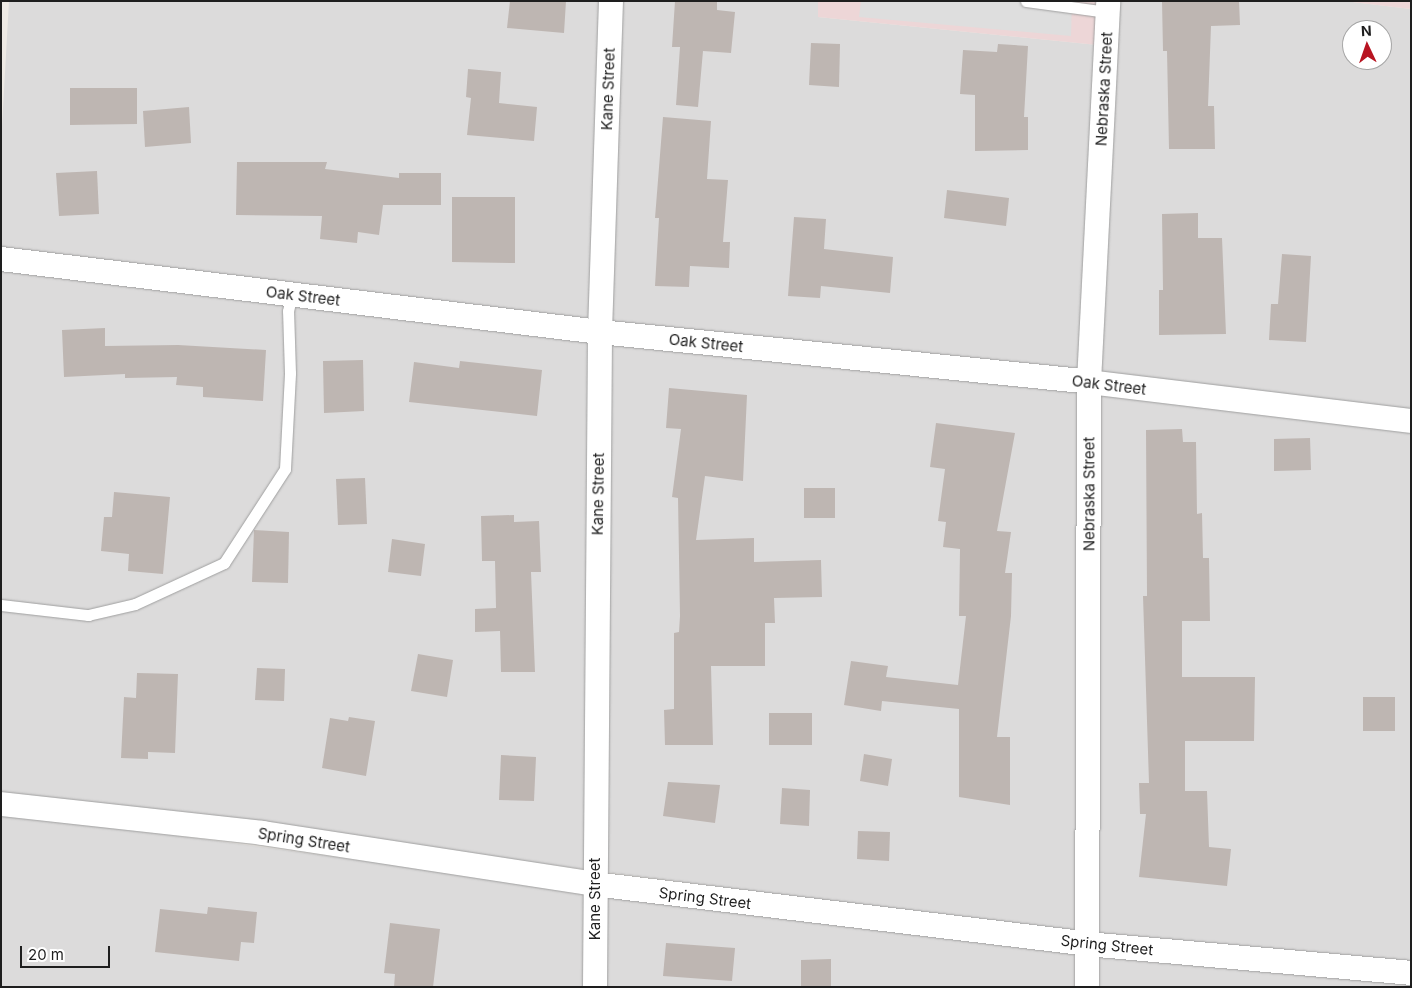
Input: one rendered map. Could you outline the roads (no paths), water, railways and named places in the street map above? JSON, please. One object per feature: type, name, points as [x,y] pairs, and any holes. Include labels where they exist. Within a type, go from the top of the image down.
[{"type":"street","name":"Kane Street","points":[[595,987],[594,884],[600,332],[611,1]]},
{"type":"street","name":"Nebraska Street","points":[[1088,987],[1089,382],[1108,6]]},
{"type":"street","name":"Oak Street","points":[[1,259],[600,332],[1089,382],[1411,421]]},
{"type":"street","name":"Spring Street","points":[[1,804],[262,833],[594,884],[1087,944],[1411,974]]},
{"type":"lane","points":[[1026,1],[1108,6]]},
{"type":"lane","points":[[1,605],[88,614],[135,604],[224,563],[285,469],[290,373],[288,311],[292,294]]}]
